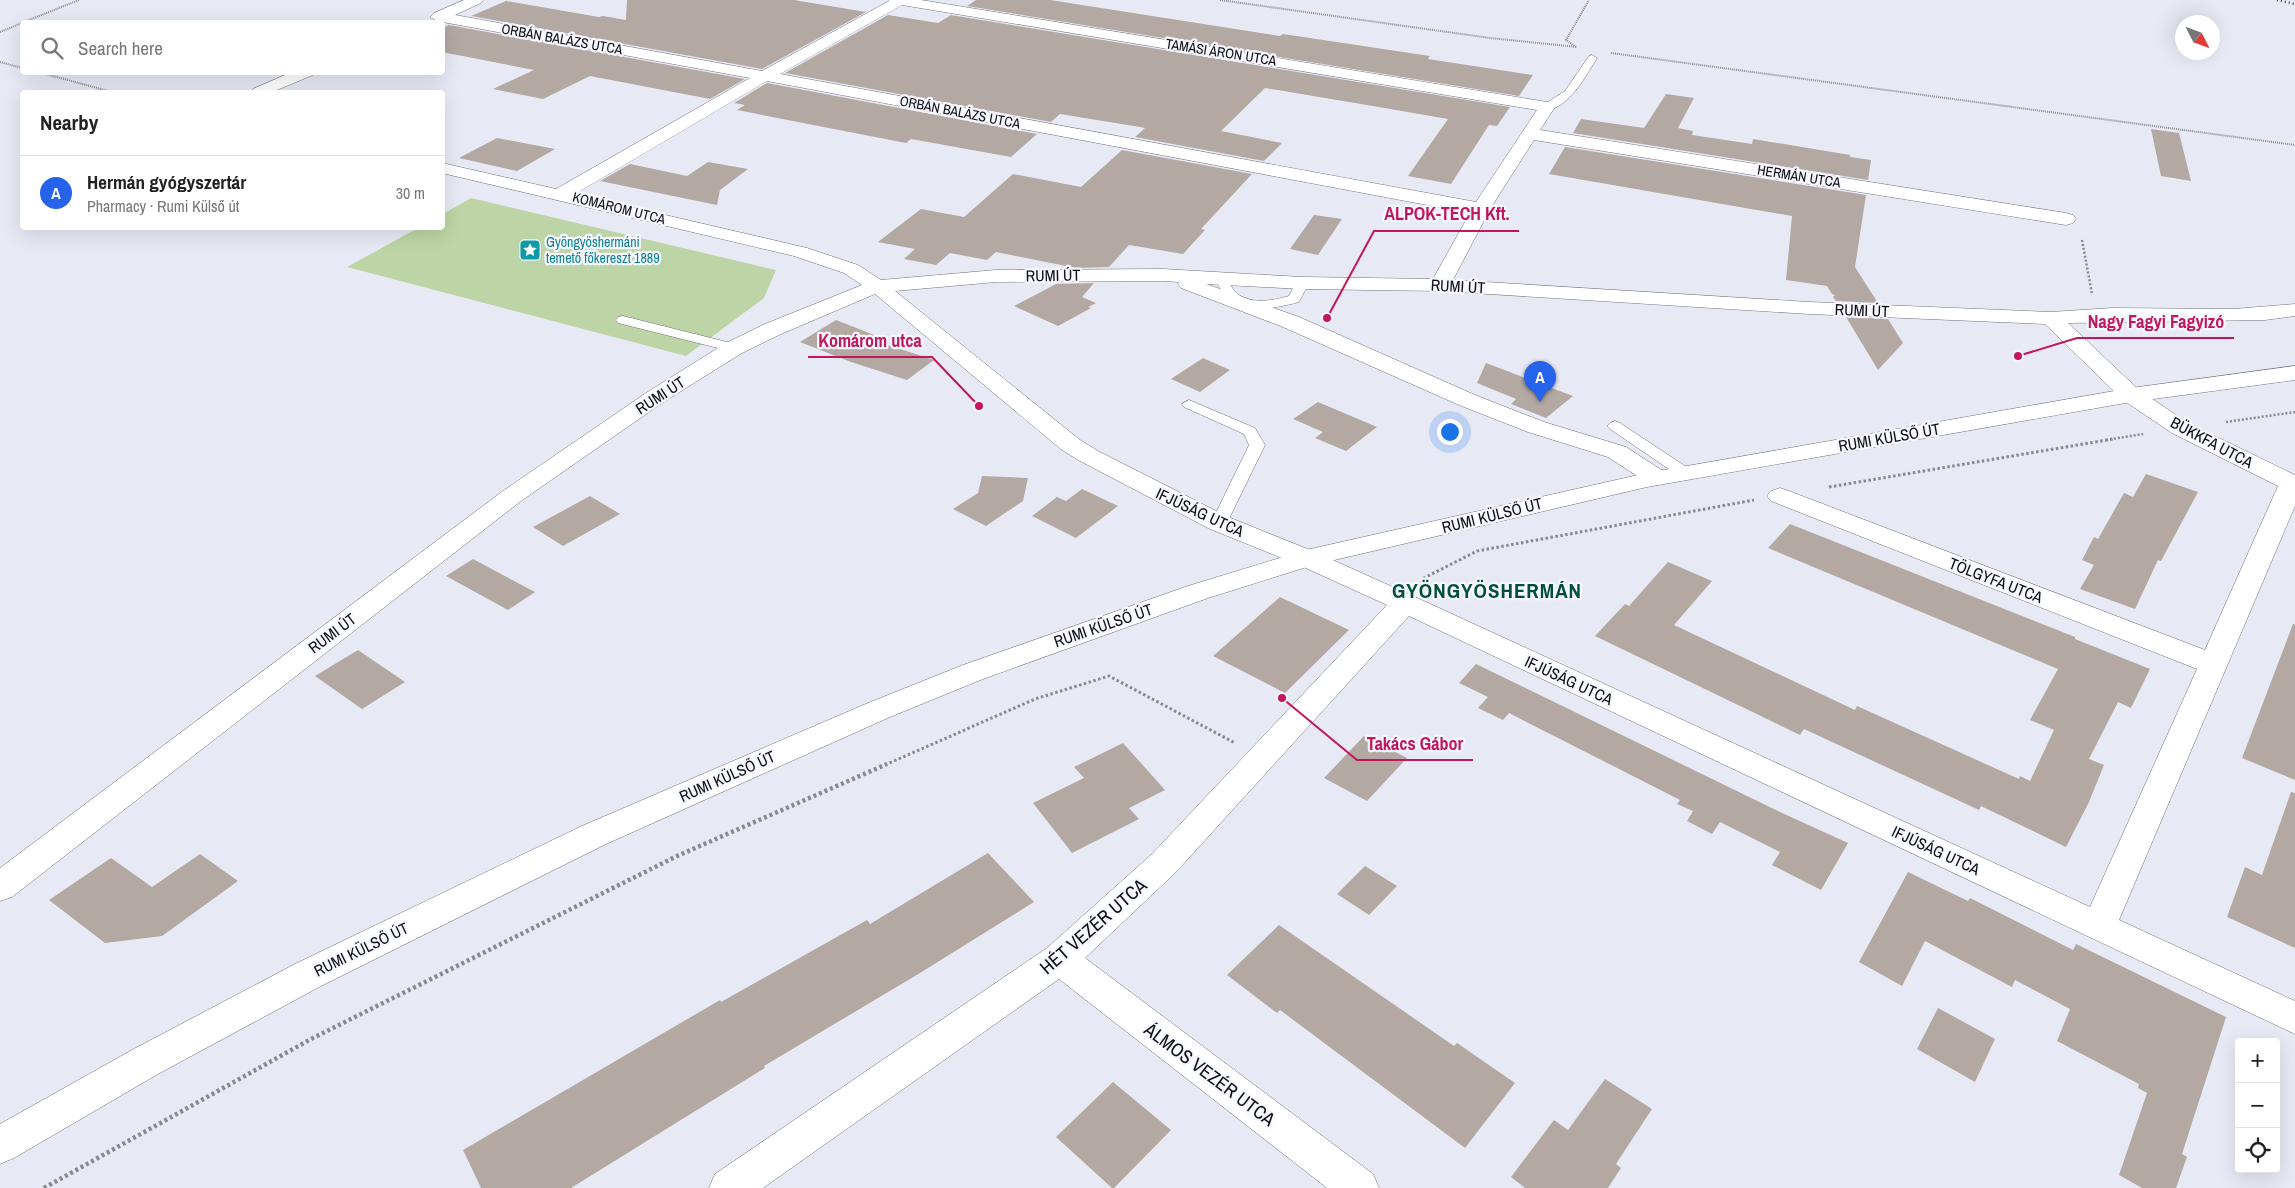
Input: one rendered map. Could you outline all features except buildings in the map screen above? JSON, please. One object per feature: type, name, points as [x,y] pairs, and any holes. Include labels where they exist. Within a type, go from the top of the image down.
[{"type":"street","points":[[432,19],[476,0]]},
{"type":"street","points":[[561,194],[897,0]]},
{"type":"street","name":"TAMÁSI ÁRON UTCA","points":[[897,0],[1547,107]]},
{"type":"street","name":"ORBÁN BALÁZS UTCA","points":[[445,21],[765,76],[1481,209]]},
{"type":"street","points":[[265,90],[300,75]]},
{"type":"street","points":[[1440,285],[1481,209],[1547,107]]},
{"type":"street","name":"HERMÁN UTCA","points":[[1531,134],[2066,219]]},
{"type":"street","name":"KOMÁROM UTCA","points":[[445,169],[561,194],[800,252],[851,269],[877,286]]},
{"type":"street","points":[[1163,275],[1291,322],[1467,400],[1536,427],[1617,452],[1657,478]]},
{"type":"street","name":"RUMI ÚT","points":[[0,887],[512,496],[654,398],[734,348],[773,329],[877,286],[996,276],[1163,275],[1302,283],[1440,285],[1809,308],[2051,318],[2080,314],[2234,315],[2295,310]]},
{"type":"street","name":"IFJÚSÁG UTCA","points":[[877,286],[1071,445],[1121,473],[1220,522],[1306,558],[1405,603],[2295,1018]]},
{"type":"street","name":"BÜKKFA UTCA","points":[[2051,318],[2131,395],[2180,428],[2293,485]]},
{"type":"street","name":"RUMI KÜLSŐ ÚT","points":[[0,1145],[145,1062],[308,975],[594,834],[879,710],[972,672],[1198,592],[1306,558],[1427,532],[1543,502],[1657,478],[2131,395],[2295,373]]},
{"type":"street","points":[[2098,926],[2293,485]]},
{"type":"street","name":"TÖLGYFA UTCA","points":[[1780,496],[2213,664]]},
{"type":"street","name":"HÉT VEZÉR UTCA","points":[[729,1188],[1060,959],[1164,863],[1405,603]]},
{"type":"street","name":"ÁLMOS VEZÉR UTCA","points":[[1060,959],[1359,1188]]},
{"type":"lane","points":[[1547,107],[1556,104],[1570,92],[1591,55]]},
{"type":"lane","points":[[623,320],[734,348]]},
{"type":"lane","points":[[1189,404],[1250,431],[1257,445],[1220,522]]},
{"type":"lane","points":[[1615,426],[1685,473]]},
{"type":"path","points":[[30,20],[80,0]]},
{"type":"path","points":[[1220,0],[1490,38],[1576,47]]},
{"type":"path","points":[[1589,0],[1566,40],[1591,55],[1602,52],[2295,145]]},
{"type":"path","points":[[0,32],[20,24]]},
{"type":"path","points":[[0,62],[20,67]]},
{"type":"path","points":[[49,75],[105,90]]},
{"type":"path","points":[[2082,240],[2093,297]]},
{"type":"path","points":[[1405,603],[1424,578],[1477,551],[1780,496],[2180,428],[2295,412]]},
{"type":"path","points":[[44,1188],[311,1039],[668,861],[1035,699],[1109,676],[1218,735],[1264,756]]},
{"type":"green space","points":[[471,198],[776,270],[764,298],[686,356],[347,267],[414,230],[445,230],[445,213]]},
{"type":"railway","points":[[2277,0],[2295,4]]},
{"type":"place","name":"Gyöngyöshermáni temető főkereszt 1889","points":[[530,250]]},
{"type":"place","name":"ALPOK-TECH Kft.","points":[[1327,318]]},
{"type":"place","name":"Nagy Fagyi Fagyizó","points":[[2018,356]]},
{"type":"place","name":"Hermán gyógyszertár","points":[[1540,402]]},
{"type":"place","name":"Komárom utca","points":[[979,406]]},
{"type":"place","name":"Takács Gábor","points":[[1282,698]]},
{"type":"district","name":"GYÖNGYÖSHERMÁN","points":[[1487,591]]}]
